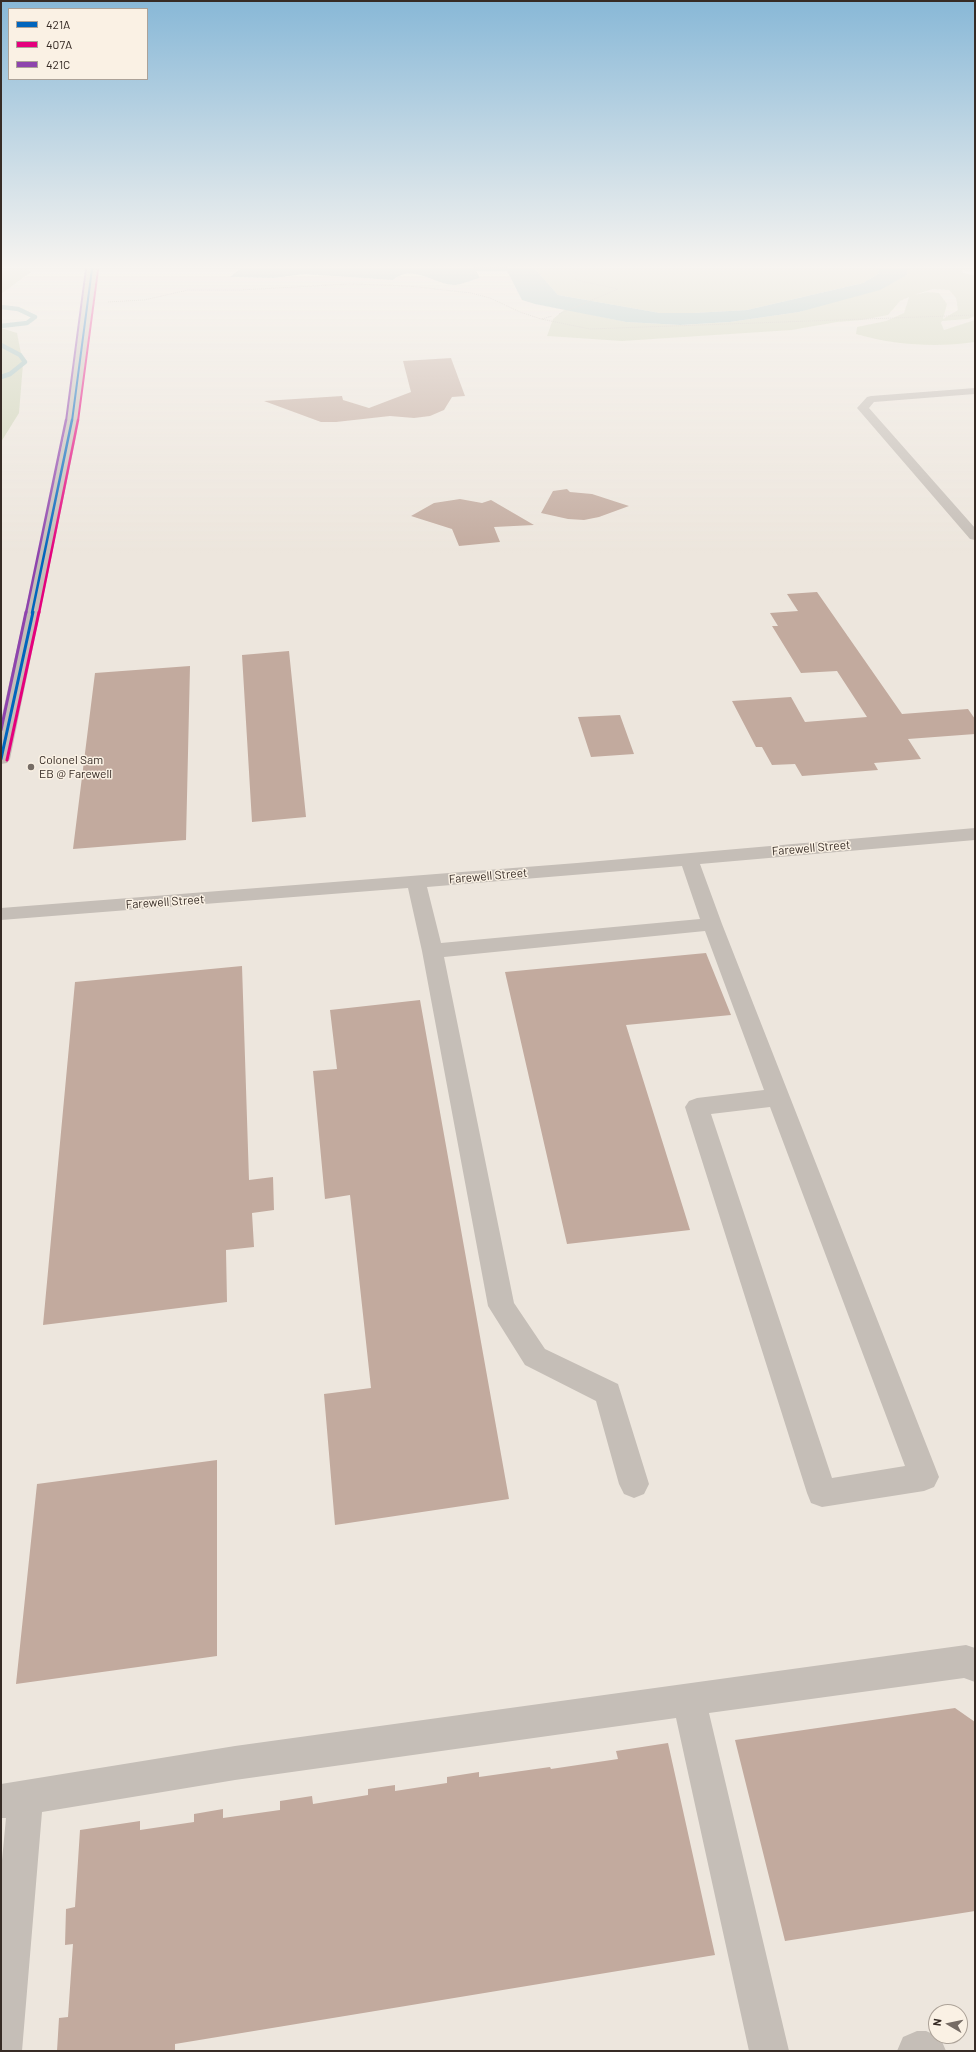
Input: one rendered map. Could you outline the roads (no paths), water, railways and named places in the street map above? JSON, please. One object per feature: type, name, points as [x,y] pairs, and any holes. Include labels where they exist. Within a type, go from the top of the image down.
[{"type":"street","points":[[1,759],[70,437],[79,365]]},
{"type":"street","points":[[975,391],[871,399],[863,408],[975,536]]},
{"type":"street","name":"Farewell Street","points":[[1,914],[688,859],[975,834]]},
{"type":"street","points":[[688,859],[712,924],[779,1097],[924,1477],[822,1493],[697,1106],[779,1097]]},
{"type":"street","points":[[416,881],[432,952],[501,1306],[535,1357],[608,1393],[634,1484]]},
{"type":"street","points":[[432,952],[712,924]]},
{"type":"street","points":[[2,2051],[13,1799],[235,1763],[966,1661],[975,1666]]},
{"type":"street","points":[[690,1700],[769,2051]]},
{"type":"street","points":[[917,2051],[926,2051]]},
{"type":"waterway","points":[[1,377],[10,374],[22,365]]},
{"type":"place","name":"Colonel Sam EB @ Farewell","points":[[31,767]]}]
